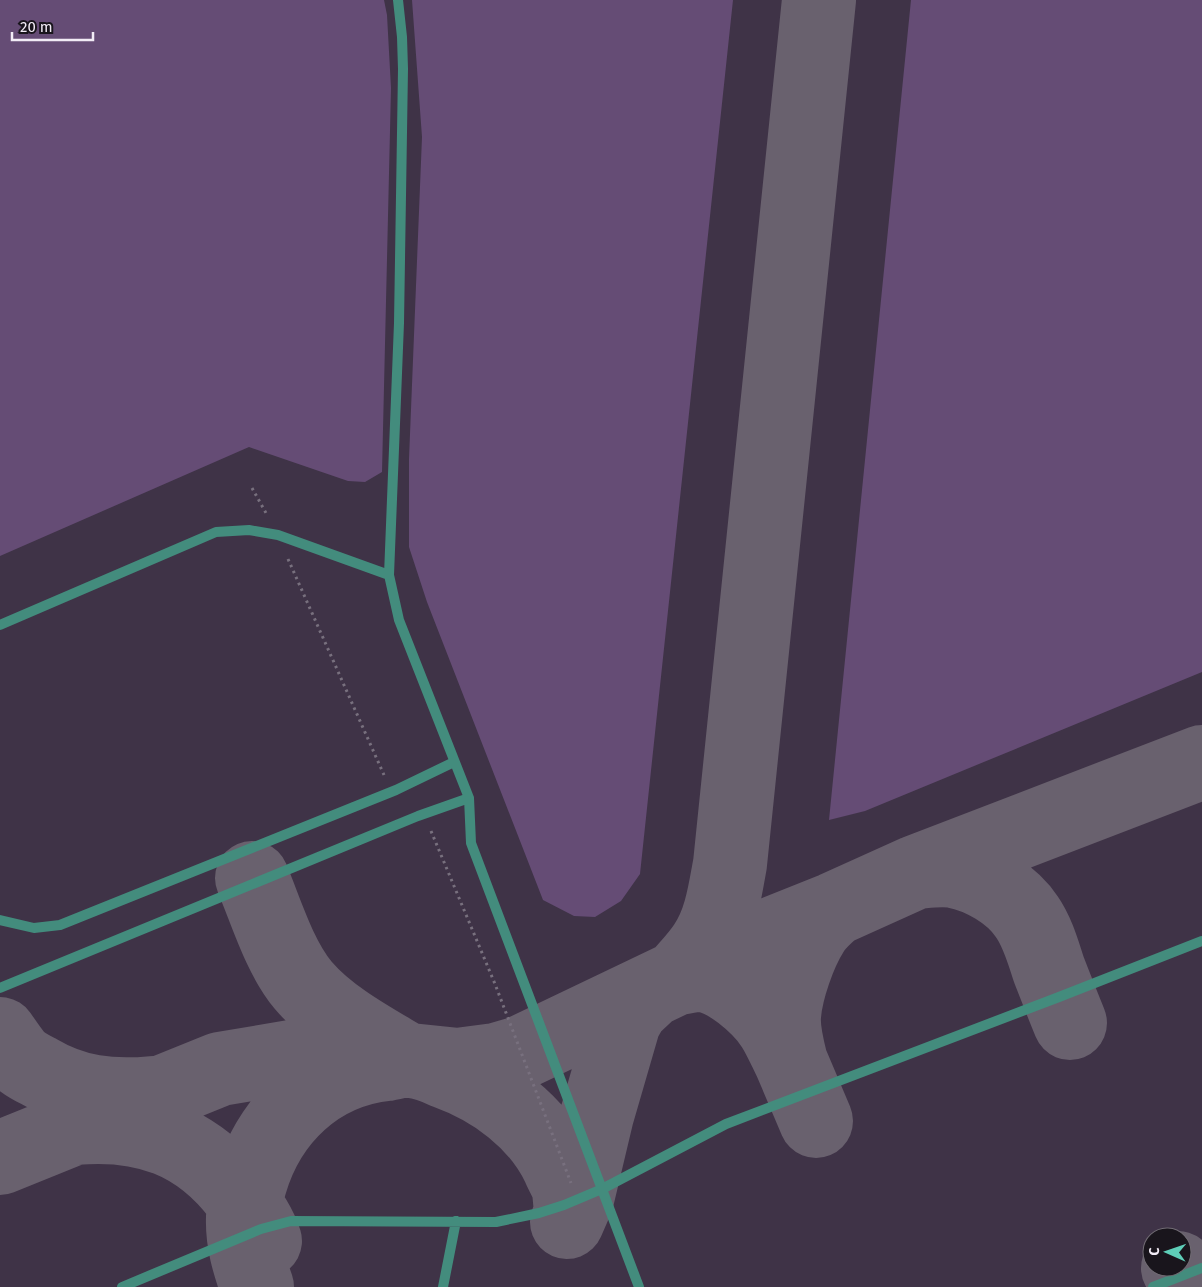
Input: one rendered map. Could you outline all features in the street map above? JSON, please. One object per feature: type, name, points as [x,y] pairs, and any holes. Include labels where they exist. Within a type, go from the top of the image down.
[{"type":"lane","points":[[398,0],[403,68],[399,294],[389,575],[398,620],[468,798],[470,843],[639,1287]]},
{"type":"lane","points":[[0,625],[216,532],[249,530],[278,535],[389,575]]},
{"type":"lane","points":[[0,920],[34,928],[60,925],[396,790],[454,762]]},
{"type":"lane","points":[[0,988],[418,816],[468,798]]},
{"type":"lane","points":[[122,1287],[261,1229],[291,1220],[496,1222],[539,1213],[564,1205],[602,1189],[726,1124],[1202,941]]},
{"type":"lane","points":[[443,1287],[456,1221]]},
{"type":"lane","points":[[1153,1287],[1202,1268]]},
{"type":"path","points":[[252,488],[278,535],[386,778],[396,790]]},
{"type":"path","points":[[418,816],[432,831],[495,984],[576,1199]]},
{"type":"shaded area","points":[[0,0],[1202,0],[1202,1287],[0,1287]]},
{"type":"shaded area","points":[[0,0],[384,0],[387,15],[391,88],[382,472],[365,482],[348,481],[249,447],[0,556]]},
{"type":"shaded area","points":[[412,0],[733,0],[640,874],[621,901],[595,917],[574,916],[543,900],[427,602],[409,547],[409,459],[422,137]]},
{"type":"shaded area","points":[[911,0],[1202,0],[1202,672],[865,811],[829,820]]},
{"type":"taxiway","points":[[678,978],[702,949],[715,926],[722,906],[730,864],[819,0]]},
{"type":"taxiway","points":[[0,1158],[220,1069],[297,1056],[362,1055],[458,1065],[496,1060],[520,1053],[754,941],[834,909],[916,872],[1202,762]]},
{"type":"taxiway","points":[[916,872],[944,870],[964,873],[995,887],[1013,901],[1027,917],[1034,930],[1070,1023]]},
{"type":"taxiway","points":[[252,878],[280,947],[303,985],[339,1018],[409,1061]]},
{"type":"taxiway","points":[[678,978],[698,975],[710,977],[721,981],[741,994],[760,1011],[773,1027],[791,1062],[784,1022],[790,983],[813,931],[834,909]]},
{"type":"taxiway","points":[[567,1222],[577,1199],[597,1115],[624,1022],[632,1008],[648,993]]},
{"type":"taxiway","points":[[775,1014],[791,1062],[816,1121]]},
{"type":"taxiway","points":[[0,1034],[23,1062],[66,1084],[80,1089],[108,1094],[153,1093]]},
{"type":"taxiway","points":[[257,1287],[245,1244],[243,1217],[250,1184],[259,1160],[270,1139],[284,1119],[300,1102],[319,1088],[362,1068],[404,1061],[419,1062],[463,1079],[497,1097],[526,1121],[550,1150],[567,1185],[571,1210]]},
{"type":"taxiway","points":[[75,1128],[124,1128],[146,1132],[168,1139],[188,1149],[224,1178],[240,1197],[258,1224],[265,1241]]},
{"type":"taxiway","points":[[1183,1277],[1188,1287]]}]
